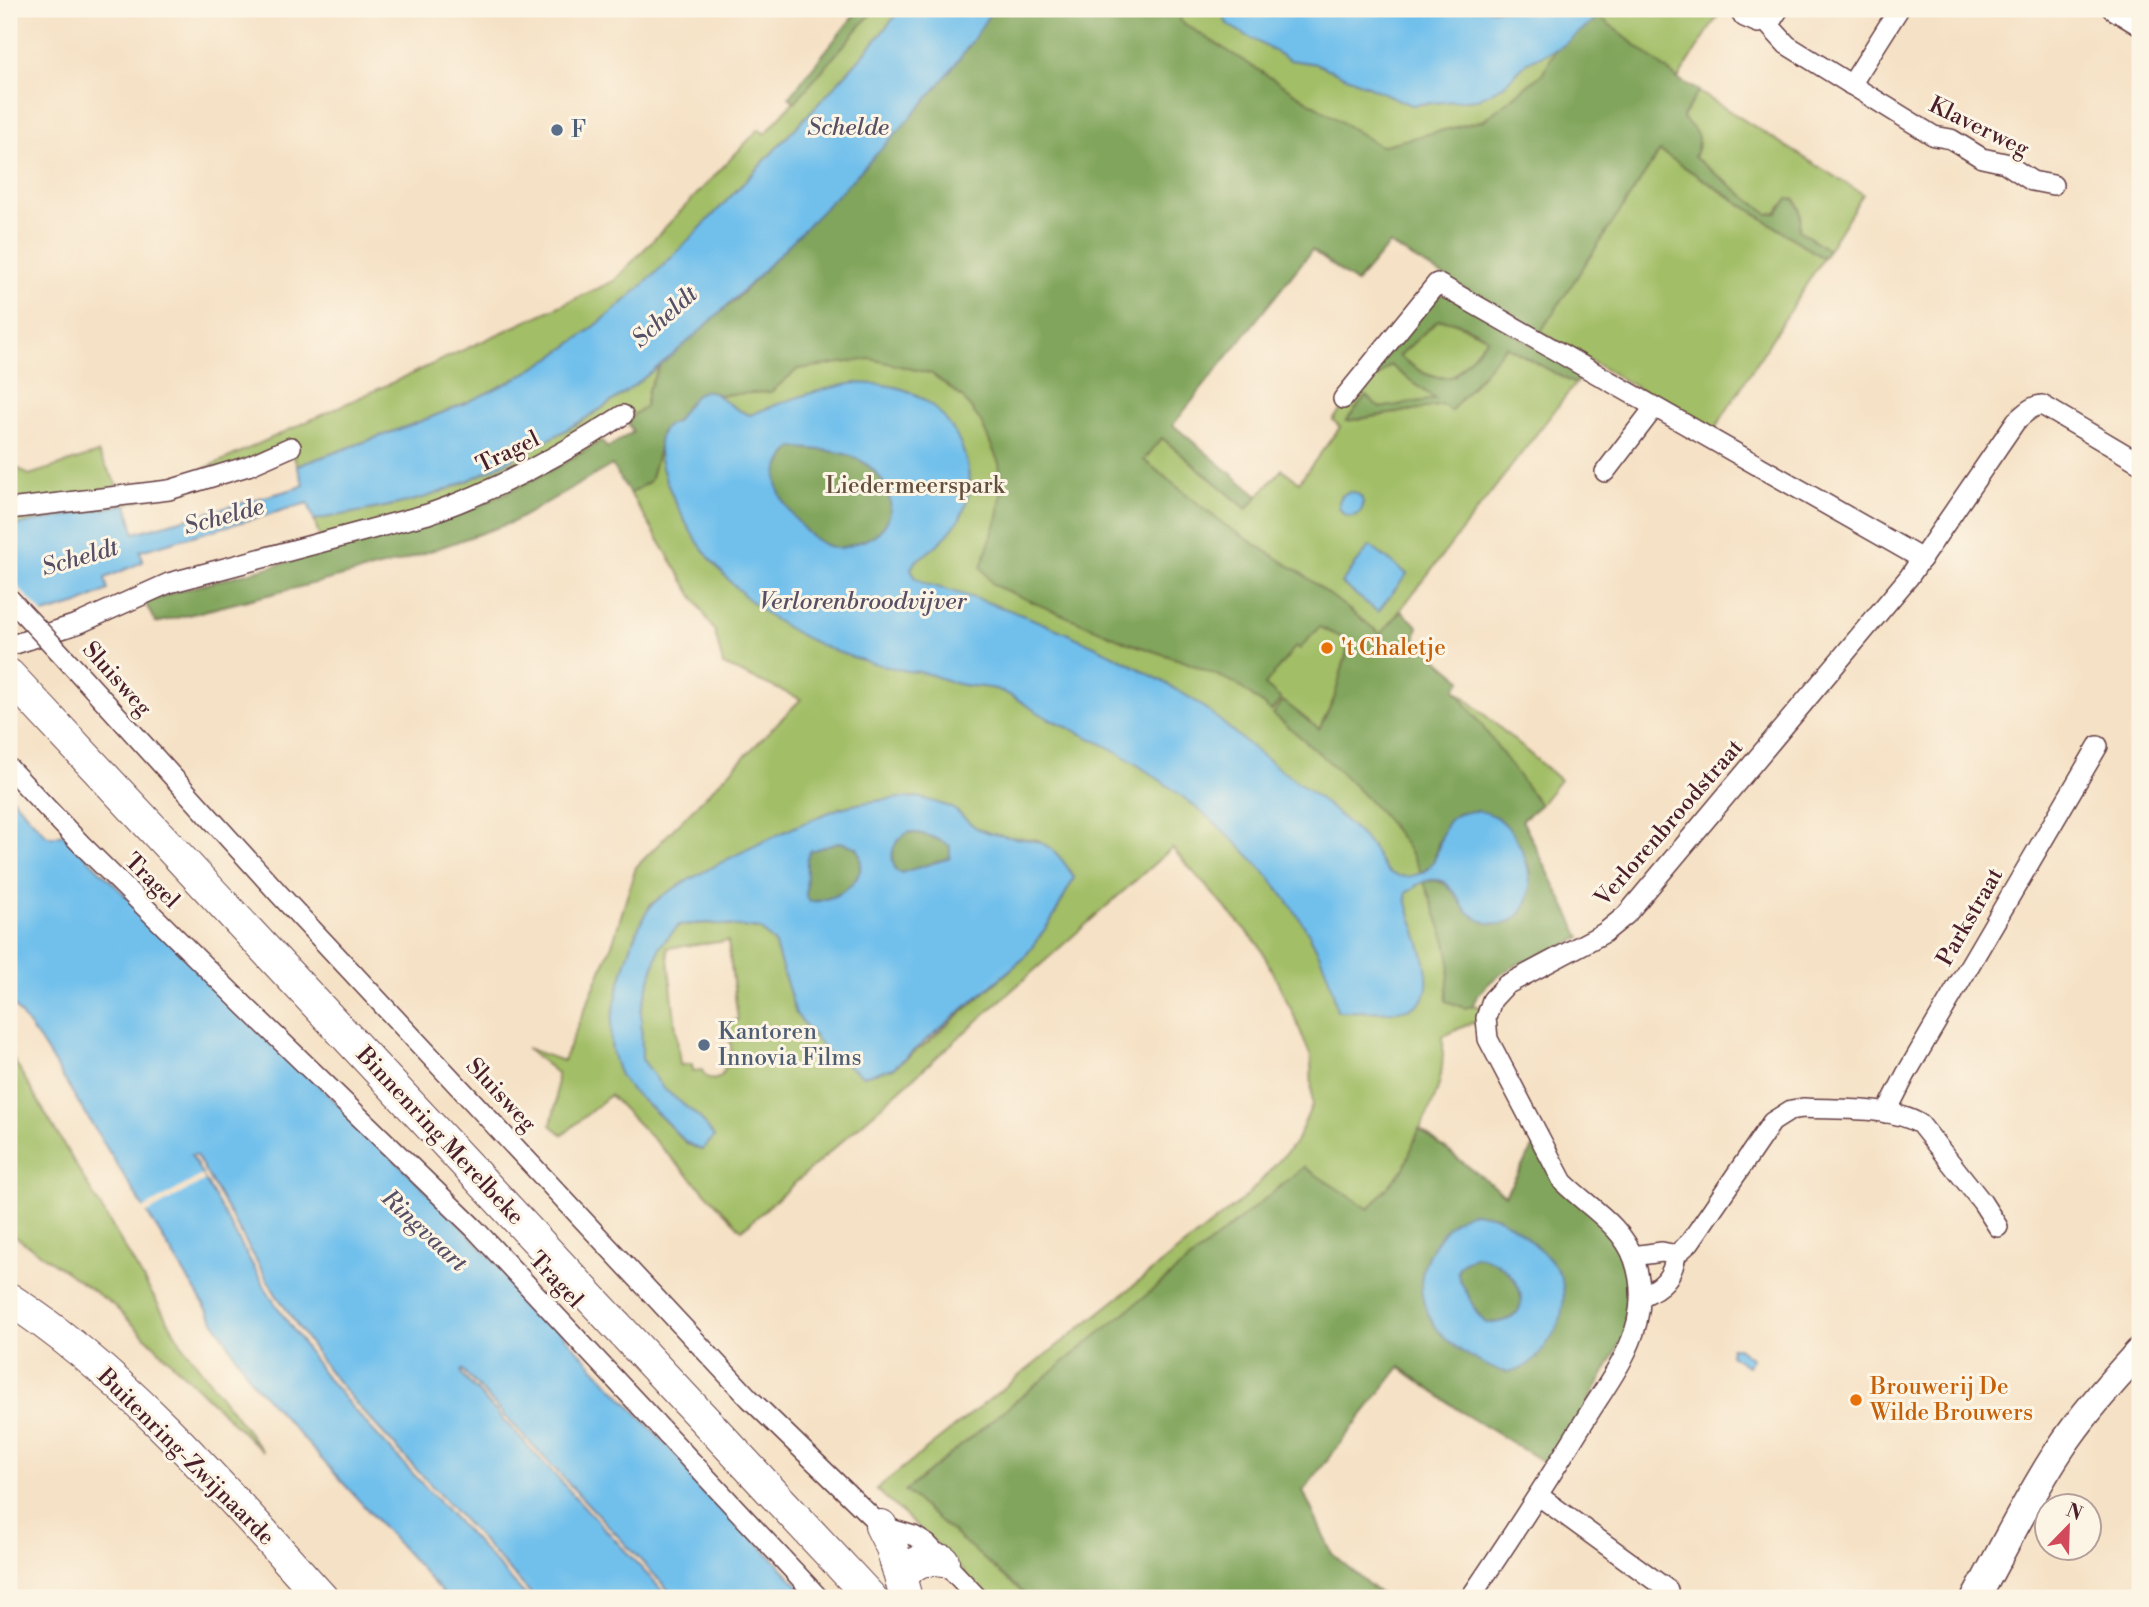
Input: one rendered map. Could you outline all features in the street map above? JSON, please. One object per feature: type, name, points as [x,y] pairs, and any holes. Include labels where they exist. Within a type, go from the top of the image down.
[{"type":"highway","name":"Binnenring Merelbeke","points":[[10,676],[871,1598]]},
{"type":"highway","name":"Buitenring-Zwijnaarde","points":[[9,1299],[34,1315],[99,1367],[165,1428],[312,1592]]},
{"type":"highway","points":[[881,1526],[886,1533],[903,1587]]},
{"type":"highway","points":[[903,1587],[915,1563],[929,1558],[943,1561]]},
{"type":"main road","points":[[1976,1598],[2059,1450],[2085,1413],[2140,1351]]},
{"type":"street","name":"Klaverweg","points":[[1739,9],[1744,17],[1751,21],[1773,15],[1787,45],[1934,136],[1951,139],[1982,158],[2005,163],[2032,181],[2053,185]]},
{"type":"street","points":[[1851,85],[1899,9]]},
{"type":"street","points":[[2112,9],[2140,26]]},
{"type":"street","points":[[1343,399],[1437,282],[1922,559]]},
{"type":"street","name":"Verlorenbroodstraat","points":[[1470,1598],[1539,1496],[1631,1341],[1641,1297],[1633,1256],[1611,1225],[1563,1182],[1488,1039],[1486,1018],[1492,1000],[1506,985],[1604,933],[1626,915],[1909,577],[2016,421],[2035,406],[2042,405],[2139,459]]},
{"type":"street","points":[[1605,472],[1654,408]]},
{"type":"street","name":"Tragel","points":[[9,646],[80,623],[169,583],[428,514],[460,503],[550,459],[623,415]]},
{"type":"street","points":[[9,509],[169,490],[248,466],[291,447]]},
{"type":"street","name":"Sluisweg","points":[[9,598],[280,895],[750,1399],[881,1526],[914,1536],[927,1544],[978,1598]]},
{"type":"street","name":"Parkstraat","points":[[1886,1112],[2098,746]]},
{"type":"street","name":"Tragel","points":[[9,768],[82,845],[226,988],[474,1228],[819,1598]]},
{"type":"street","points":[[1641,1297],[1658,1289],[1668,1280],[1676,1255],[1690,1242],[1772,1122],[1791,1110],[1803,1108],[1886,1112],[1908,1116],[1920,1124],[1982,1202],[1998,1227]]},
{"type":"street","points":[[1633,1256],[1662,1252],[1676,1255]]},
{"type":"street","points":[[1539,1496],[1668,1590]]},
{"type":"green space","points":[[859,9],[875,9],[795,102],[789,97]]},
{"type":"green space","points":[[875,9],[901,9],[830,91],[655,274],[600,322],[541,364],[452,409],[297,466],[291,448],[127,504],[9,527],[9,478],[12,475],[9,469],[13,465],[29,475],[98,453],[121,491],[182,479],[614,281],[759,129],[765,134]]},
{"type":"green space","points":[[992,9],[1184,9],[1180,21],[1380,146],[1484,120],[1543,73],[1564,33],[1590,9],[1678,79],[1699,91],[1682,117],[1697,135],[1698,144],[1694,157],[1768,214],[1777,213],[1788,199],[1794,199],[1800,214],[1799,230],[1828,250],[1823,258],[1660,151],[1540,333],[1389,244],[1356,283],[1312,250],[1173,425],[1258,496],[1247,509],[1162,438],[1144,460],[1226,526],[1301,573],[1381,634],[1401,611],[1418,626],[1415,640],[1462,680],[1455,689],[1540,805],[1522,820],[1581,938],[1504,972],[1480,993],[1472,1006],[1465,1008],[1446,1001],[1450,963],[1446,942],[1424,882],[1438,881],[1450,887],[1466,910],[1531,873],[1520,847],[1506,826],[1487,814],[1458,814],[1439,841],[1433,864],[1421,873],[1395,830],[1356,787],[1273,714],[1283,701],[1319,729],[1334,699],[1347,651],[1341,637],[1319,627],[1300,649],[1296,646],[1265,685],[1281,699],[1271,711],[1235,683],[1186,662],[1126,642],[993,585],[981,567],[998,517],[1002,487],[999,463],[981,422],[963,398],[932,374],[871,359],[798,369],[771,392],[720,395],[709,391],[688,403],[676,422],[661,432],[650,481],[630,494],[612,465],[513,522],[399,562],[156,623],[145,603],[172,593],[431,524],[519,487],[602,441],[607,448],[633,432],[628,424],[633,415],[645,407],[648,390],[660,365],[736,299],[866,165],[943,79],[966,50]]},
{"type":"green space","name":"Liedermeerspark","points":[[1023,9],[1722,9],[1678,79],[1863,194],[1828,250],[1798,230],[1800,214],[1795,199],[1782,206],[1777,213],[1768,214],[1694,157],[1699,144],[1660,151],[1823,258],[1713,432],[1389,244],[1356,283],[1312,250],[1162,438],[1247,509],[1282,469],[1299,482],[1340,427],[1333,420],[1370,373],[1390,364],[1436,399],[1380,408],[1347,421],[1443,405],[1451,411],[1506,346],[1575,384],[1381,635],[1455,689],[1560,780],[1540,805],[1522,820],[1581,938],[1504,971],[1480,992],[1472,1005],[1481,1007],[1480,1019],[1443,1036],[1439,1084],[1420,1129],[1505,1195],[1536,1143],[1466,1415],[1399,1367],[1303,1491],[1332,1554],[1385,1598],[987,1598],[943,1550],[876,1489],[1247,1196],[1296,1142],[1312,1105],[1311,1057],[1292,1011],[1259,945],[1172,848],[742,1230],[610,1095],[563,1135],[551,1125],[556,1103],[557,1073],[526,1048],[563,1061],[613,942],[636,867],[801,699],[723,665],[715,632],[612,464],[606,449],[633,432],[620,411],[594,428],[602,441],[517,489],[464,513],[412,530],[324,551],[314,520],[390,506],[453,487],[576,425],[660,365],[648,390],[645,406]],"holes":[[[842,807],[952,808],[977,829],[999,836],[1038,840],[1074,877],[1052,919],[1024,958],[928,1042],[893,1068],[863,1076],[785,975],[774,942],[760,929],[708,923],[679,925],[660,946],[641,1010],[642,1059],[663,1089],[700,1118],[714,1137],[702,1150],[687,1144],[621,1076],[611,1045],[625,967],[650,905],[676,887],[791,829]],[[728,941],[738,1020],[728,1022],[733,1066],[725,1067],[721,1076],[711,1079],[707,1078],[702,1070],[693,1071],[692,1064],[680,1065],[667,948]]]},
{"type":"green space","points":[[1439,295],[1448,295],[1583,375],[1575,384],[1506,346],[1451,411],[1443,405],[1346,421],[1366,396],[1380,408],[1435,399],[1390,365],[1378,378],[1370,373]],"holes":[[[1438,320],[1464,326],[1488,338],[1454,376],[1431,376],[1399,356]]]},
{"type":"green space","points":[[1438,320],[1448,320],[1489,338],[1454,376],[1431,376],[1399,356]]},
{"type":"green space","points":[[793,447],[841,453],[870,467],[887,490],[890,503],[884,527],[873,536],[841,548],[828,546],[806,531],[794,518],[777,488],[779,467]]},
{"type":"green space","points":[[909,832],[930,836],[950,846],[950,858],[901,873],[896,871],[892,853],[899,839]]},
{"type":"green space","points":[[840,842],[857,847],[860,869],[856,878],[842,892],[810,902],[806,898],[807,859],[810,850]]},
{"type":"green space","points":[[9,1052],[181,1343],[263,1452],[112,1304],[9,1232]]},
{"type":"green space","points":[[1419,1129],[1505,1195],[1536,1143],[1629,1258],[1633,1321],[1552,1467],[1466,1415],[1400,1367],[1303,1491],[1332,1554],[1385,1598],[1029,1598],[905,1491],[1304,1167],[1369,1209],[1404,1168]],"holes":[[[1473,1212],[1495,1216],[1516,1229],[1538,1357],[1422,1295],[1425,1266],[1434,1245],[1441,1237]]]},
{"type":"green space","points":[[1475,1256],[1491,1260],[1504,1268],[1520,1291],[1521,1303],[1516,1314],[1505,1321],[1486,1323],[1461,1282],[1458,1268]]},
{"type":"water","name":"Schelde","points":[[901,9],[992,9],[977,34],[940,83],[837,195],[708,324],[610,403],[525,452],[434,494],[396,505],[314,520],[308,503],[140,551],[143,562],[105,578],[108,590],[78,604],[9,624],[9,527],[127,504],[134,533],[297,488],[304,485],[297,466],[452,409],[512,380],[571,344],[628,299],[680,249],[867,51]]},
{"type":"water","points":[[1219,9],[1608,9],[1561,47],[1527,62],[1503,86],[1478,99],[1411,105],[1317,64],[1290,60],[1228,25]]},
{"type":"water","name":"Verlorenbroodvijver","points":[[855,383],[875,384],[908,391],[939,412],[961,444],[967,463],[967,500],[960,518],[949,532],[911,568],[915,578],[1063,632],[1130,664],[1192,699],[1347,822],[1371,846],[1386,870],[1394,874],[1412,876],[1428,868],[1435,857],[1445,827],[1455,816],[1475,811],[1494,816],[1511,831],[1528,867],[1530,892],[1522,911],[1508,922],[1484,922],[1467,911],[1444,882],[1428,880],[1419,884],[1406,893],[1408,909],[1425,964],[1427,984],[1424,998],[1414,1006],[1401,1010],[1337,1011],[1326,971],[1308,932],[1283,895],[1254,861],[1221,829],[1152,774],[1101,743],[1044,716],[1002,691],[958,684],[927,674],[855,658],[790,630],[765,613],[722,573],[690,530],[665,477],[659,442],[664,429],[676,422],[697,395],[705,391],[712,392],[750,415],[802,396]],"holes":[[[793,447],[841,453],[870,467],[887,490],[890,503],[884,527],[873,536],[838,548],[820,542],[806,531],[794,518],[778,488],[779,467]]]},
{"type":"water","points":[[1351,492],[1362,499],[1363,504],[1356,515],[1351,516],[1340,509],[1339,504],[1346,493]]},
{"type":"water","points":[[1370,546],[1407,574],[1378,612],[1341,583]]},
{"type":"water","name":"Ringvaart","points":[[9,795],[46,835],[52,837],[63,834],[454,1218],[810,1598],[676,1598],[462,1370],[461,1374],[669,1598],[535,1598],[327,1369],[275,1293],[196,1155],[191,1155],[270,1296],[323,1373],[528,1598],[447,1598],[252,1382],[41,1042],[9,999]]},
{"type":"water","points":[[918,797],[950,807],[981,830],[1033,840],[1053,851],[1074,878],[1052,919],[1024,958],[893,1068],[863,1076],[827,1052],[796,1014],[774,942],[760,929],[708,923],[679,925],[660,946],[641,1010],[642,1059],[663,1088],[700,1118],[714,1137],[702,1150],[689,1144],[628,1087],[614,1060],[612,1048],[611,1030],[617,994],[636,934],[650,907],[661,897],[710,868],[828,813],[871,801]],"holes":[[[909,832],[930,836],[950,846],[950,858],[901,873],[896,871],[892,853],[899,839]],[[840,842],[857,847],[860,869],[856,878],[842,892],[810,902],[806,897],[807,859],[810,851]]]},
{"type":"water","points":[[1473,1212],[1502,1220],[1534,1243],[1552,1263],[1562,1281],[1563,1304],[1560,1320],[1553,1334],[1532,1361],[1515,1371],[1504,1372],[1493,1368],[1463,1352],[1436,1328],[1422,1297],[1421,1281],[1425,1263],[1434,1245],[1450,1224]],"holes":[[[1475,1256],[1491,1260],[1504,1268],[1514,1279],[1520,1291],[1521,1303],[1516,1314],[1505,1321],[1486,1323],[1475,1310],[1461,1282],[1458,1268]]]},
{"type":"water","points":[[1731,1347],[1736,1347],[1752,1359],[1747,1366],[1730,1355]]},
{"type":"pier","points":[[9,577],[46,617],[9,628]]},
{"type":"pier","points":[[202,1175],[205,1180],[144,1215],[141,1210]]},
{"type":"place","name":"F","points":[[557,130]]},
{"type":"place","name":"'t Chaletje","points":[[1327,648]]},
{"type":"place","name":"Kantoren Innovia Films","points":[[704,1045]]},
{"type":"place","name":"Brouwerij De Wilde Brouwers","points":[[1856,1400]]},
{"type":"water label","name":"Scheldt","points":[[665,317]]},
{"type":"water label","name":"Scheldt","points":[[80,558]]}]
